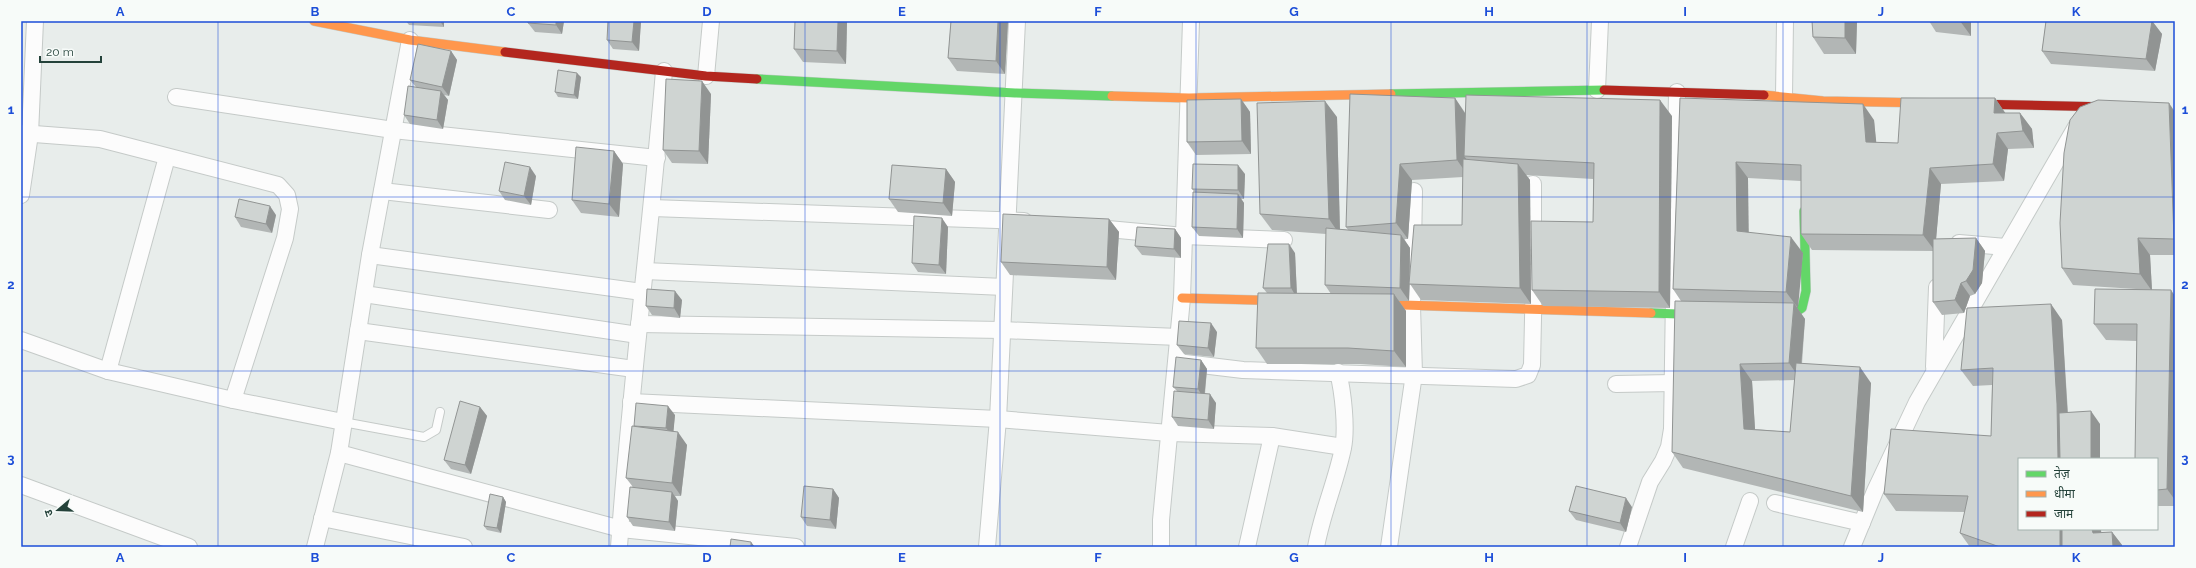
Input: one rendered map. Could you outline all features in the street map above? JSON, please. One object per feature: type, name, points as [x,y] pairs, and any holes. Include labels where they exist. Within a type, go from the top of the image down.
[{"type":"street","points":[[21,195],[35,21]]},
{"type":"street","points":[[314,21],[410,40],[706,76],[1015,93],[1350,102],[1597,90],[1784,96],[1823,101],[1940,103]]},
{"type":"street","points":[[706,76],[711,21]]},
{"type":"street","points":[[987,547],[998,419],[1015,93],[1017,21]]},
{"type":"street","points":[[1161,547],[1161,520],[1182,298],[1191,21]]},
{"type":"street","points":[[1597,90],[1600,21]]},
{"type":"street","points":[[1784,96],[1785,21]]},
{"type":"street","points":[[315,547],[339,453],[370,255],[410,40]]},
{"type":"street","points":[[619,547],[634,369],[652,208],[664,71]]},
{"type":"street","points":[[1628,547],[1650,482],[1664,461],[1669,447],[1672,429],[1677,92]]},
{"type":"street","points":[[176,97],[393,130],[657,158]]},
{"type":"street","points":[[1963,104],[2119,107]]},
{"type":"street","points":[[1852,547],[1875,491],[1917,402],[2088,107]]},
{"type":"street","points":[[26,134],[100,139],[278,185],[287,195],[290,209],[285,238],[233,400]]},
{"type":"street","points":[[108,371],[167,156]]},
{"type":"street","points":[[1176,362],[1243,370],[1414,374],[1516,379],[1528,375],[1532,365],[1534,309],[1533,184]]},
{"type":"street","points":[[382,191],[549,210]]},
{"type":"street","points":[[1389,547],[1414,374],[1412,306],[1414,191]]},
{"type":"street","points":[[1758,316],[1788,317],[1802,308],[1806,292],[1804,199]]},
{"type":"street","points":[[652,208],[1038,222]]},
{"type":"street","points":[[1084,227],[1184,236],[1284,240]]},
{"type":"street","points":[[1946,242],[2006,247]]},
{"type":"street","points":[[370,255],[642,292]]},
{"type":"street","points":[[645,271],[1004,287]]},
{"type":"street","points":[[1934,371],[1937,272]]},
{"type":"street","points":[[364,294],[638,330],[1002,330],[1178,336]]},
{"type":"street","points":[[1182,298],[1293,302]]},
{"type":"street","points":[[1364,304],[1712,315]]},
{"type":"street","points":[[358,331],[634,369]]},
{"type":"street","points":[[21,340],[108,371],[233,400],[343,422]]},
{"type":"street","points":[[1316,547],[1320,524],[1343,447],[1343,394],[1338,372]]},
{"type":"street","points":[[1616,384],[1673,383]]},
{"type":"street","points":[[631,402],[998,419],[1170,433],[1272,436],[1343,447]]},
{"type":"street","points":[[1247,547],[1272,436]]},
{"type":"street","points":[[339,453],[621,529],[796,547]]},
{"type":"street","points":[[21,485],[189,547]]},
{"type":"street","points":[[1734,547],[1750,501]]},
{"type":"street","points":[[1775,503],[1862,523]]},
{"type":"street","points":[[322,518],[464,547]]},
{"type":"lane","points":[[343,422],[424,437],[436,430],[440,412]]},
{"type":"building","points":[[528,21],[556,21],[556,25],[528,23]]},
{"type":"building","points":[[608,21],[634,21],[632,42],[607,40]]},
{"type":"building","points":[[795,21],[838,21],[837,51],[794,49]]},
{"type":"building","points":[[951,21],[998,21],[996,61],[948,58]]},
{"type":"building","points":[[1812,21],[1845,21],[1845,38],[1813,37]]},
{"type":"building","points":[[2046,21],[2152,21],[2146,59],[2042,51]]},
{"type":"building","points":[[418,44],[451,51],[442,87],[410,80]]},
{"type":"building","points":[[558,70],[577,73],[574,95],[555,92]]},
{"type":"building","points":[[666,79],[702,81],[699,151],[663,150]]},
{"type":"building","points":[[408,86],[441,91],[437,120],[404,115]]},
{"type":"building","points":[[1350,94],[1455,98],[1457,160],[1400,164],[1396,223],[1346,227]]},
{"type":"building","points":[[1466,95],[1660,100],[1659,292],[1532,290],[1531,221],[1593,222],[1594,163],[1464,156]]},
{"type":"building","points":[[1680,98],[1863,104],[1866,142],[1898,143],[1901,98],[1995,98],[1994,113],[2020,113],[2023,131],[1997,133],[1993,164],[1930,168],[1923,235],[1801,234],[1801,165],[1736,162],[1737,231],[1791,237],[1786,292],[1673,289]]},
{"type":"building","points":[[1241,99],[1242,141],[1187,142],[1187,100]]},
{"type":"building","points":[[2098,100],[2169,103],[2174,239],[2138,238],[2140,274],[2062,268],[2060,223],[2064,153],[2070,120],[2080,107]]},
{"type":"building","points":[[1325,101],[1329,219],[1260,214],[1257,103]]},
{"type":"building","points":[[576,147],[614,151],[609,204],[572,200]]},
{"type":"building","points":[[1463,159],[1518,164],[1520,288],[1409,284],[1414,225],[1462,225]]},
{"type":"building","points":[[505,162],[530,167],[524,196],[499,191]]},
{"type":"building","points":[[1193,164],[1238,165],[1238,190],[1192,189]]},
{"type":"building","points":[[892,165],[946,169],[943,203],[889,199]]},
{"type":"building","points":[[1193,192],[1238,194],[1237,229],[1192,227]]},
{"type":"building","points":[[239,199],[270,206],[266,224],[235,217]]},
{"type":"building","points":[[1003,214],[1109,219],[1107,267],[1001,262]]},
{"type":"building","points":[[914,216],[942,218],[939,265],[912,263]]},
{"type":"building","points":[[1137,227],[1175,229],[1174,249],[1135,246]]},
{"type":"building","points":[[1326,228],[1401,235],[1400,288],[1325,285]]},
{"type":"building","points":[[1976,238],[1973,270],[1966,281],[1961,283],[1955,300],[1933,302],[1933,239]]},
{"type":"building","points":[[1268,244],[1289,244],[1291,288],[1263,288]]},
{"type":"building","points":[[647,289],[675,291],[674,308],[646,306]]},
{"type":"building","points":[[2095,289],[2171,290],[2167,489],[2158,490],[2158,458],[2135,458],[2137,324],[2094,324]]},
{"type":"building","points":[[1258,293],[1394,294],[1394,351],[1348,348],[1256,348]]},
{"type":"building","points":[[1675,301],[1794,303],[1789,363],[1740,364],[1744,429],[1790,432],[1796,363],[1860,367],[1851,496],[1672,452]]},
{"type":"building","points":[[2051,304],[2057,404],[2058,458],[2018,458],[2018,530],[2060,530],[2060,547],[2000,547],[1960,533],[1968,496],[1884,494],[1891,429],[1991,436],[1993,368],[1961,370],[1967,308]]},
{"type":"building","points":[[1179,321],[1211,323],[1208,348],[1177,345]]},
{"type":"building","points":[[1176,357],[1201,360],[1198,389],[1173,387]]},
{"type":"building","points":[[1174,391],[1210,394],[1208,420],[1172,417]]},
{"type":"building","points":[[460,401],[480,407],[465,465],[444,460]]},
{"type":"building","points":[[636,403],[668,406],[666,428],[634,426]]},
{"type":"building","points":[[2091,411],[2091,458],[2060,458],[2059,413]]},
{"type":"building","points":[[632,426],[678,432],[672,483],[626,478]]},
{"type":"building","points":[[804,486],[833,489],[830,520],[801,517]]},
{"type":"building","points":[[1576,486],[1626,498],[1620,523],[1569,511]]},
{"type":"building","points":[[630,487],[672,492],[669,522],[627,517]]},
{"type":"building","points":[[490,494],[503,497],[497,528],[484,526]]},
{"type":"building","points":[[2062,530],[2092,530],[2093,533],[2112,532],[2113,547],[2062,547]]},
{"type":"building","points":[[731,539],[751,542],[751,547],[730,547]]},
{"type":"traffic: fast","points":[[757,79],[1015,93],[1112,96]]},
{"type":"traffic: fast","points":[[1391,94],[1604,90]]},
{"type":"traffic: fast","points":[[1771,317],[1788,317],[1802,308],[1806,291],[1804,211]]},
{"type":"traffic: fast","points":[[1651,313],[1705,315]]},
{"type":"traffic: slow","points":[[314,21],[410,40],[505,52]]},
{"type":"traffic: slow","points":[[1112,96],[1189,98],[1391,94]]},
{"type":"traffic: slow","points":[[1764,95],[1823,101],[1930,103]]},
{"type":"traffic: slow","points":[[1182,298],[1287,301]]},
{"type":"traffic: slow","points":[[1373,304],[1651,313]]},
{"type":"traffic: jam","points":[[505,52],[706,76],[757,79]]},
{"type":"traffic: jam","points":[[1604,90],[1764,95]]},
{"type":"traffic: jam","points":[[1970,104],[2110,107]]}]
